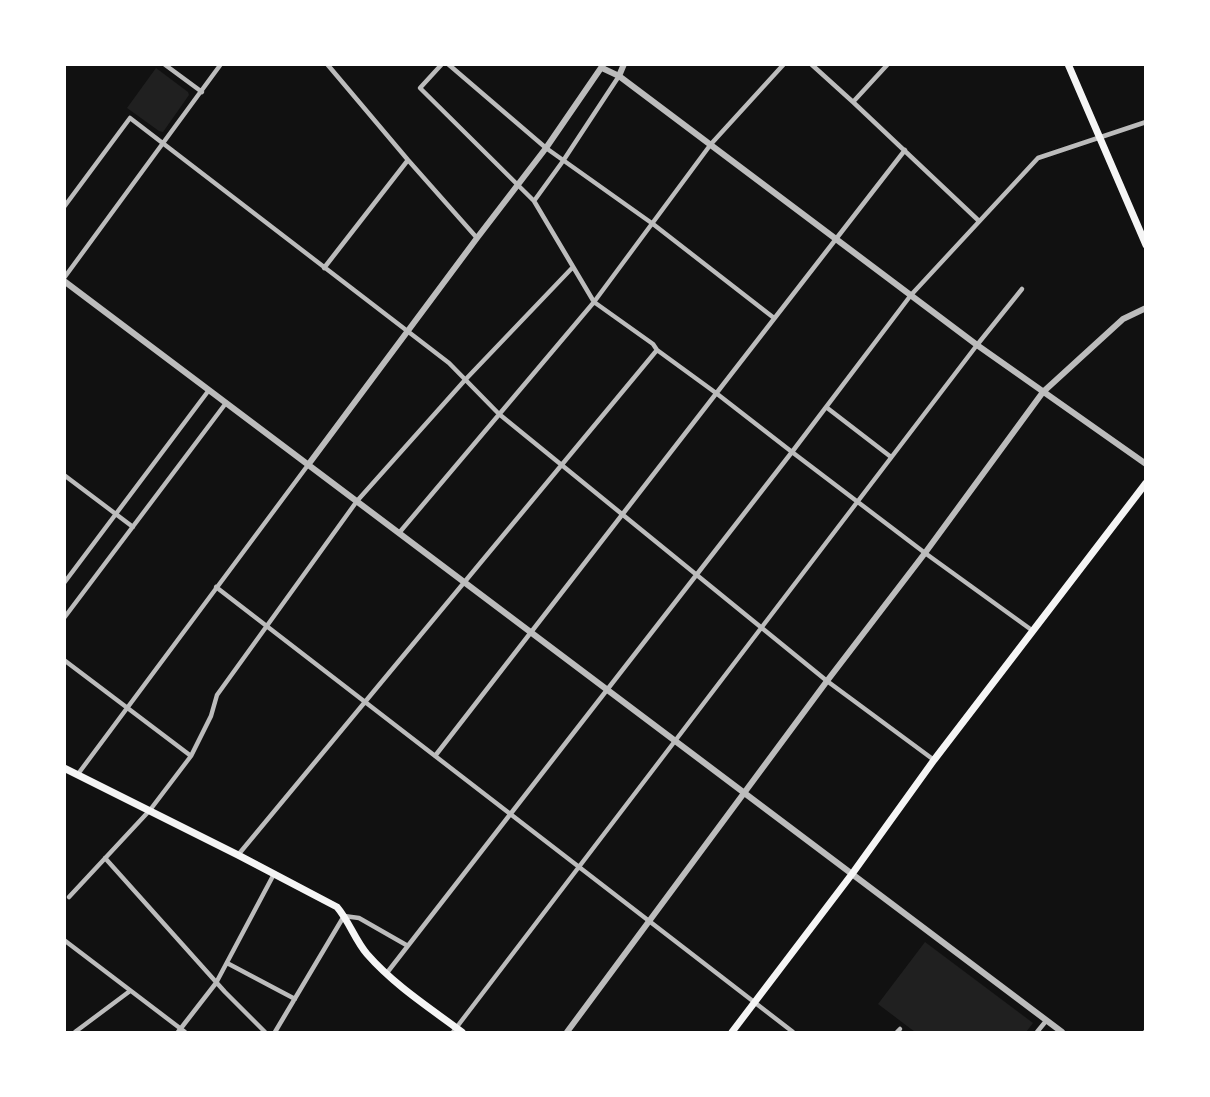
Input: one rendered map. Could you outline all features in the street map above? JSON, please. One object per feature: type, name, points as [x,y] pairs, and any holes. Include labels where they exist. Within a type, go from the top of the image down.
[{"type":"main road","points":[[1068,64],[1146,244]]},
{"type":"main road","points":[[732,1032],[852,874],[934,760],[1146,483]]},
{"type":"main road","points":[[64,768],[337,907],[365,952],[386,974],[457,1031]]},
{"type":"street","points":[[164,64],[202,92]]},
{"type":"street","points":[[221,64],[64,279],[1062,1032]]},
{"type":"street","points":[[327,64],[477,238]]},
{"type":"street","points":[[442,64],[420,88],[534,201],[594,302],[653,344],[657,350],[925,553],[1033,631]]},
{"type":"street","points":[[448,64],[546,148],[653,224],[774,318]]},
{"type":"street","points":[[534,201],[619,76],[624,64]]},
{"type":"street","points":[[399,533],[594,302],[711,144],[784,64]]},
{"type":"street","points":[[811,64],[979,221]]},
{"type":"street","points":[[854,102],[888,64]]},
{"type":"street","points":[[78,774],[546,148],[603,66],[711,144],[977,345],[1146,464]]},
{"type":"street","points":[[64,207],[130,118],[449,363],[499,414],[827,681],[934,760]]},
{"type":"street","points":[[386,974],[792,452],[911,295],[1038,158],[1146,122]]},
{"type":"street","points":[[435,756],[904,150]]},
{"type":"street","points":[[324,268],[408,160]]},
{"type":"street","points":[[69,897],[150,810],[191,756],[211,716],[217,694],[357,501],[465,380],[573,267]]},
{"type":"street","points":[[457,1031],[891,457],[1022,289]]},
{"type":"street","points":[[567,1032],[1043,392],[1123,319],[1146,308]]},
{"type":"street","points":[[238,855],[657,350]]},
{"type":"street","points":[[64,584],[209,390]]},
{"type":"street","points":[[64,618],[226,403]]},
{"type":"street","points":[[826,407],[891,457]]},
{"type":"street","points":[[64,475],[133,527]]},
{"type":"street","points":[[216,588],[793,1032]]},
{"type":"street","points":[[64,660],[191,756]]},
{"type":"street","points":[[105,858],[216,983],[265,1032]]},
{"type":"street","points":[[64,940],[182,1031],[216,983],[274,874]]},
{"type":"street","points":[[275,1032],[344,916],[359,918],[408,946]]},
{"type":"street","points":[[227,963],[295,999]]},
{"type":"street","points":[[75,1032],[130,991]]},
{"type":"street","points":[[1037,1032],[1046,1021]]},
{"type":"shaded area","points":[[156,68],[189,95],[163,132],[127,108]]},
{"type":"shaded area","points":[[925,942],[1033,1023],[1026,1032],[915,1032],[878,1004]]}]
